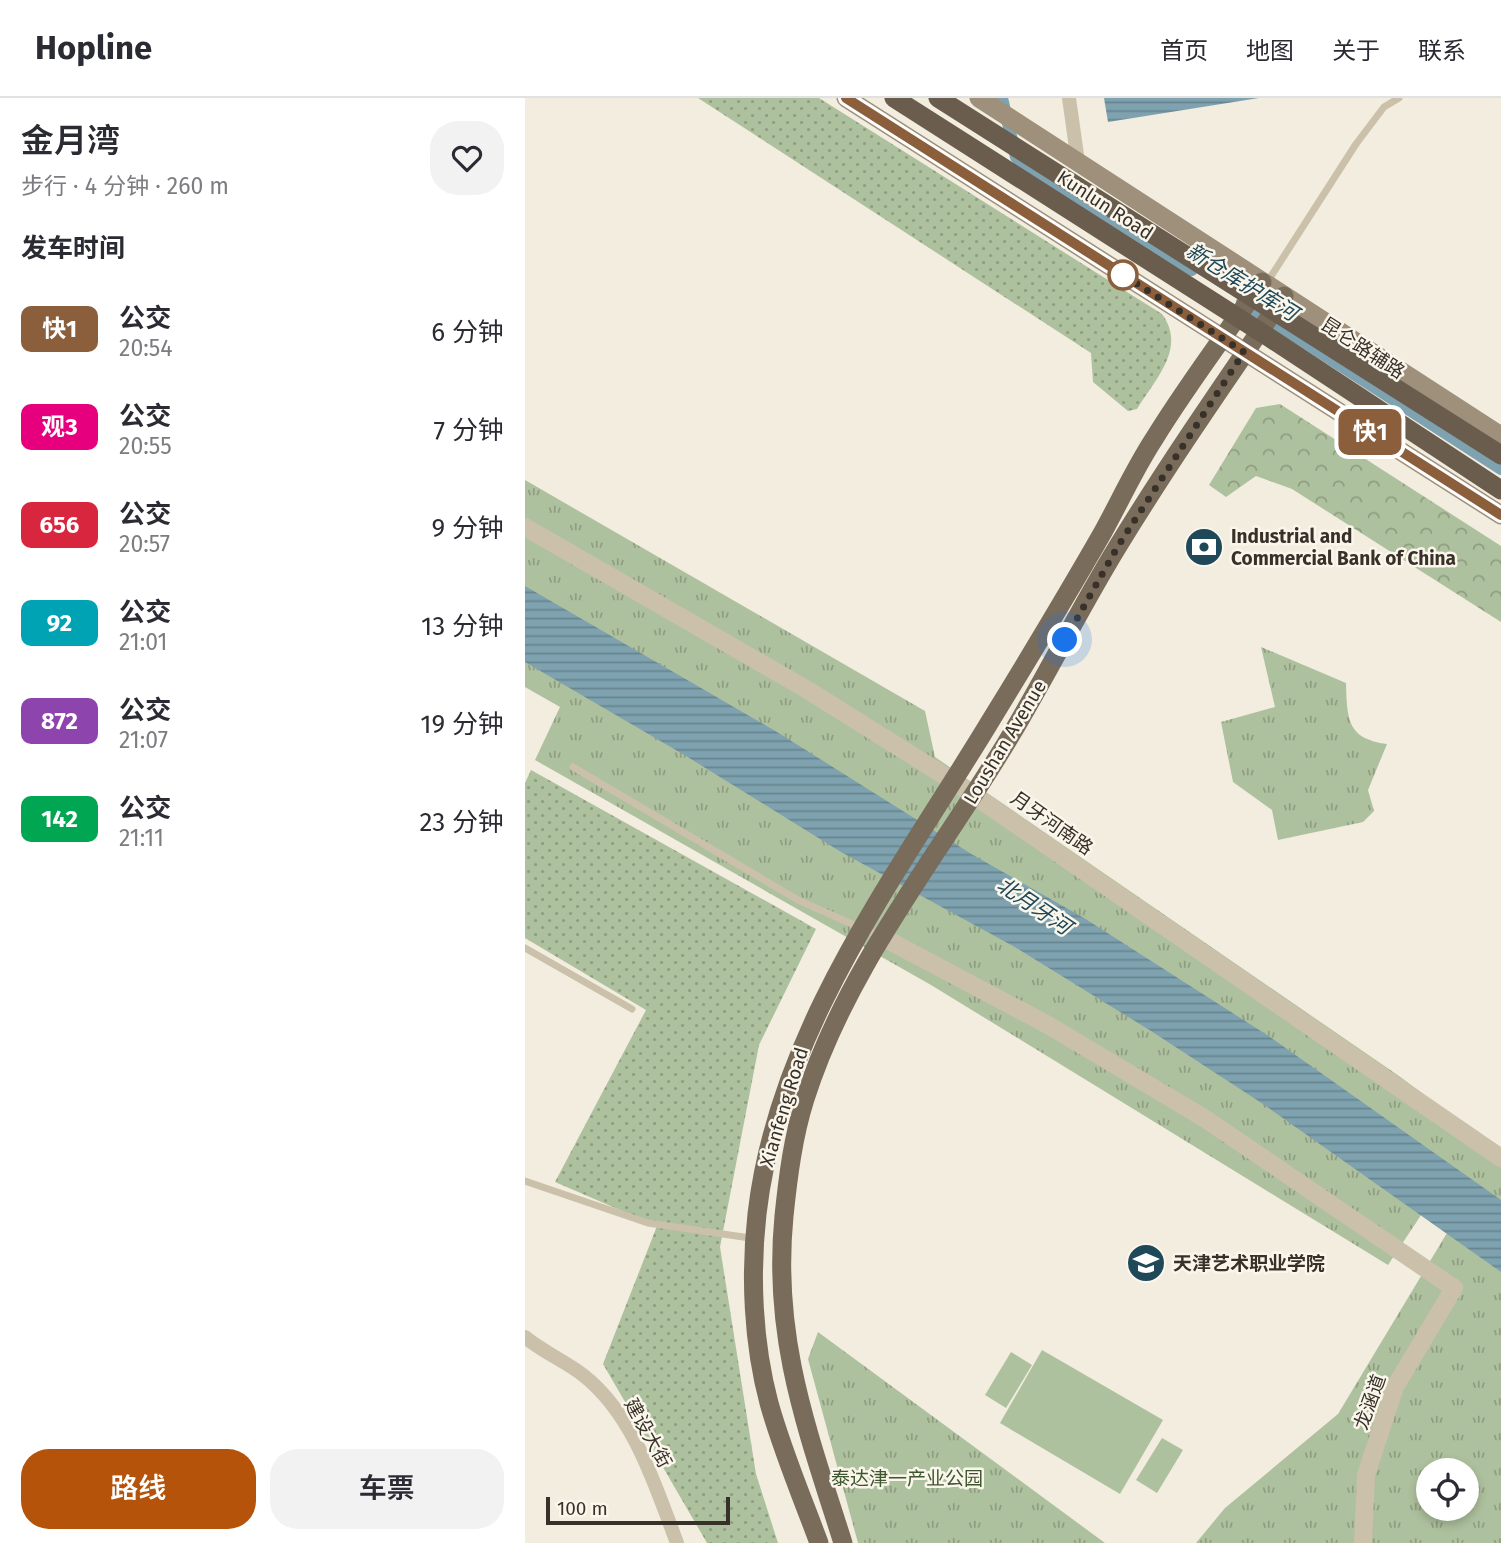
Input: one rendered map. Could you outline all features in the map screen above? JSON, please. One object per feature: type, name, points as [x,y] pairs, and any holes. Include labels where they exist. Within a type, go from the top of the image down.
[{"type":"highway","name":"Kunlun Road","points":[[894,98],[1267,336],[1501,490]]},
{"type":"highway","name":"Kunlun Road","points":[[938,98],[1501,455]]},
{"type":"main road","points":[[846,98],[1249,346],[1501,515]]},
{"type":"main road","name":"昆仑路辅路","points":[[979,98],[1501,436]]},
{"type":"main road","name":"Loushan Avenue","points":[[884,891],[1103,531],[1152,441],[1264,283]]},
{"type":"main road","name":"Loushan Avenue","points":[[904,903],[974,794],[1118,546],[1284,296]]},
{"type":"main road","name":"Xianfeng Road","points":[[819,1543],[769,1402],[757,1337],[754,1277],[756,1215],[767,1152],[806,1039],[884,891]]},
{"type":"main road","name":"Xianfeng Road","points":[[843,1543],[794,1389],[787,1350],[781,1273],[783,1218],[792,1156],[805,1101],[824,1047],[881,937],[904,903]]},
{"type":"street","points":[[1069,98],[1078,162]]},
{"type":"street","name":"月牙河南路","points":[[525,527],[806,689],[974,794],[1501,1158]]},
{"type":"street","name":"龙涵道","points":[[881,937],[1048,1025],[1204,1118],[1454,1288],[1395,1387],[1366,1475],[1363,1543]]},
{"type":"street","name":"建设大街","points":[[525,1337],[584,1376],[616,1408],[651,1476],[677,1543]]},
{"type":"lane","points":[[1264,283],[1356,144],[1384,107],[1399,98]]},
{"type":"lane","points":[[573,766],[798,900],[881,937]]},
{"type":"lane","points":[[525,948],[632,1009]]},
{"type":"lane","points":[[525,1181],[648,1223],[750,1238]]},
{"type":"green space","points":[[698,98],[819,98],[1162,314],[1169,327],[1170,351],[1166,363],[1137,409],[1128,411],[1093,382],[1091,353]]},
{"type":"green space","points":[[1280,404],[1501,546],[1501,622],[1292,489],[1256,476],[1226,497],[1209,485],[1256,408]]},
{"type":"green space","points":[[525,480],[925,711],[935,757],[1399,1076],[1501,1152],[1501,1247],[1431,1200],[1388,1265],[931,985],[535,760],[560,707],[525,687]]},
{"type":"green space","points":[[1261,647],[1346,683],[1347,707],[1352,725],[1364,737],[1387,744],[1368,790],[1374,811],[1363,822],[1278,840],[1272,810],[1233,782],[1221,722],[1275,707]]},
{"type":"green space","points":[[531,770],[816,929],[759,1045],[720,1247],[756,1474],[778,1543],[707,1543],[603,1364],[657,1226],[555,1182],[646,1010],[525,938],[525,783]]},
{"type":"green space","points":[[1453,1223],[1501,1256],[1501,1543],[1196,1543],[1225,1508],[1338,1414]]},
{"type":"green space","name":"泰达津一产业公园","points":[[818,1332],[1105,1543],[858,1543],[808,1359]]},
{"type":"green space","points":[[1042,1350],[1163,1420],[1120,1494],[1000,1423]]},
{"type":"green space","points":[[1011,1352],[1032,1365],[1006,1408],[985,1395]]},
{"type":"green space","points":[[1162,1438],[1183,1450],[1157,1493],[1136,1480]]},
{"type":"water","points":[[1104,98],[1259,98],[1108,122]]},
{"type":"water","name":"北月牙河","points":[[525,586],[777,732],[973,855],[1084,918],[1267,1035],[1501,1200],[1501,1272],[1263,1104],[1151,1031],[1013,946],[841,852],[686,756],[525,662]]},
{"type":"waterway","name":"新仓库护库河","points":[[1002,98],[1016,157],[1031,172],[1192,270]]},
{"type":"waterway","name":"新仓库护库河","points":[[1242,302],[1501,469]]},
{"type":"bus line","name":"快1","points":[[846,98],[1501,515]]},
{"type":"place","name":"Industrial and Commercial Bank of China","points":[[1204,547]]},
{"type":"place","name":"天津艺术职业学院","points":[[1146,1263]]},
{"type":"route","points":[[1065,640],[1118,546],[1244,352],[1123,275]]}]
